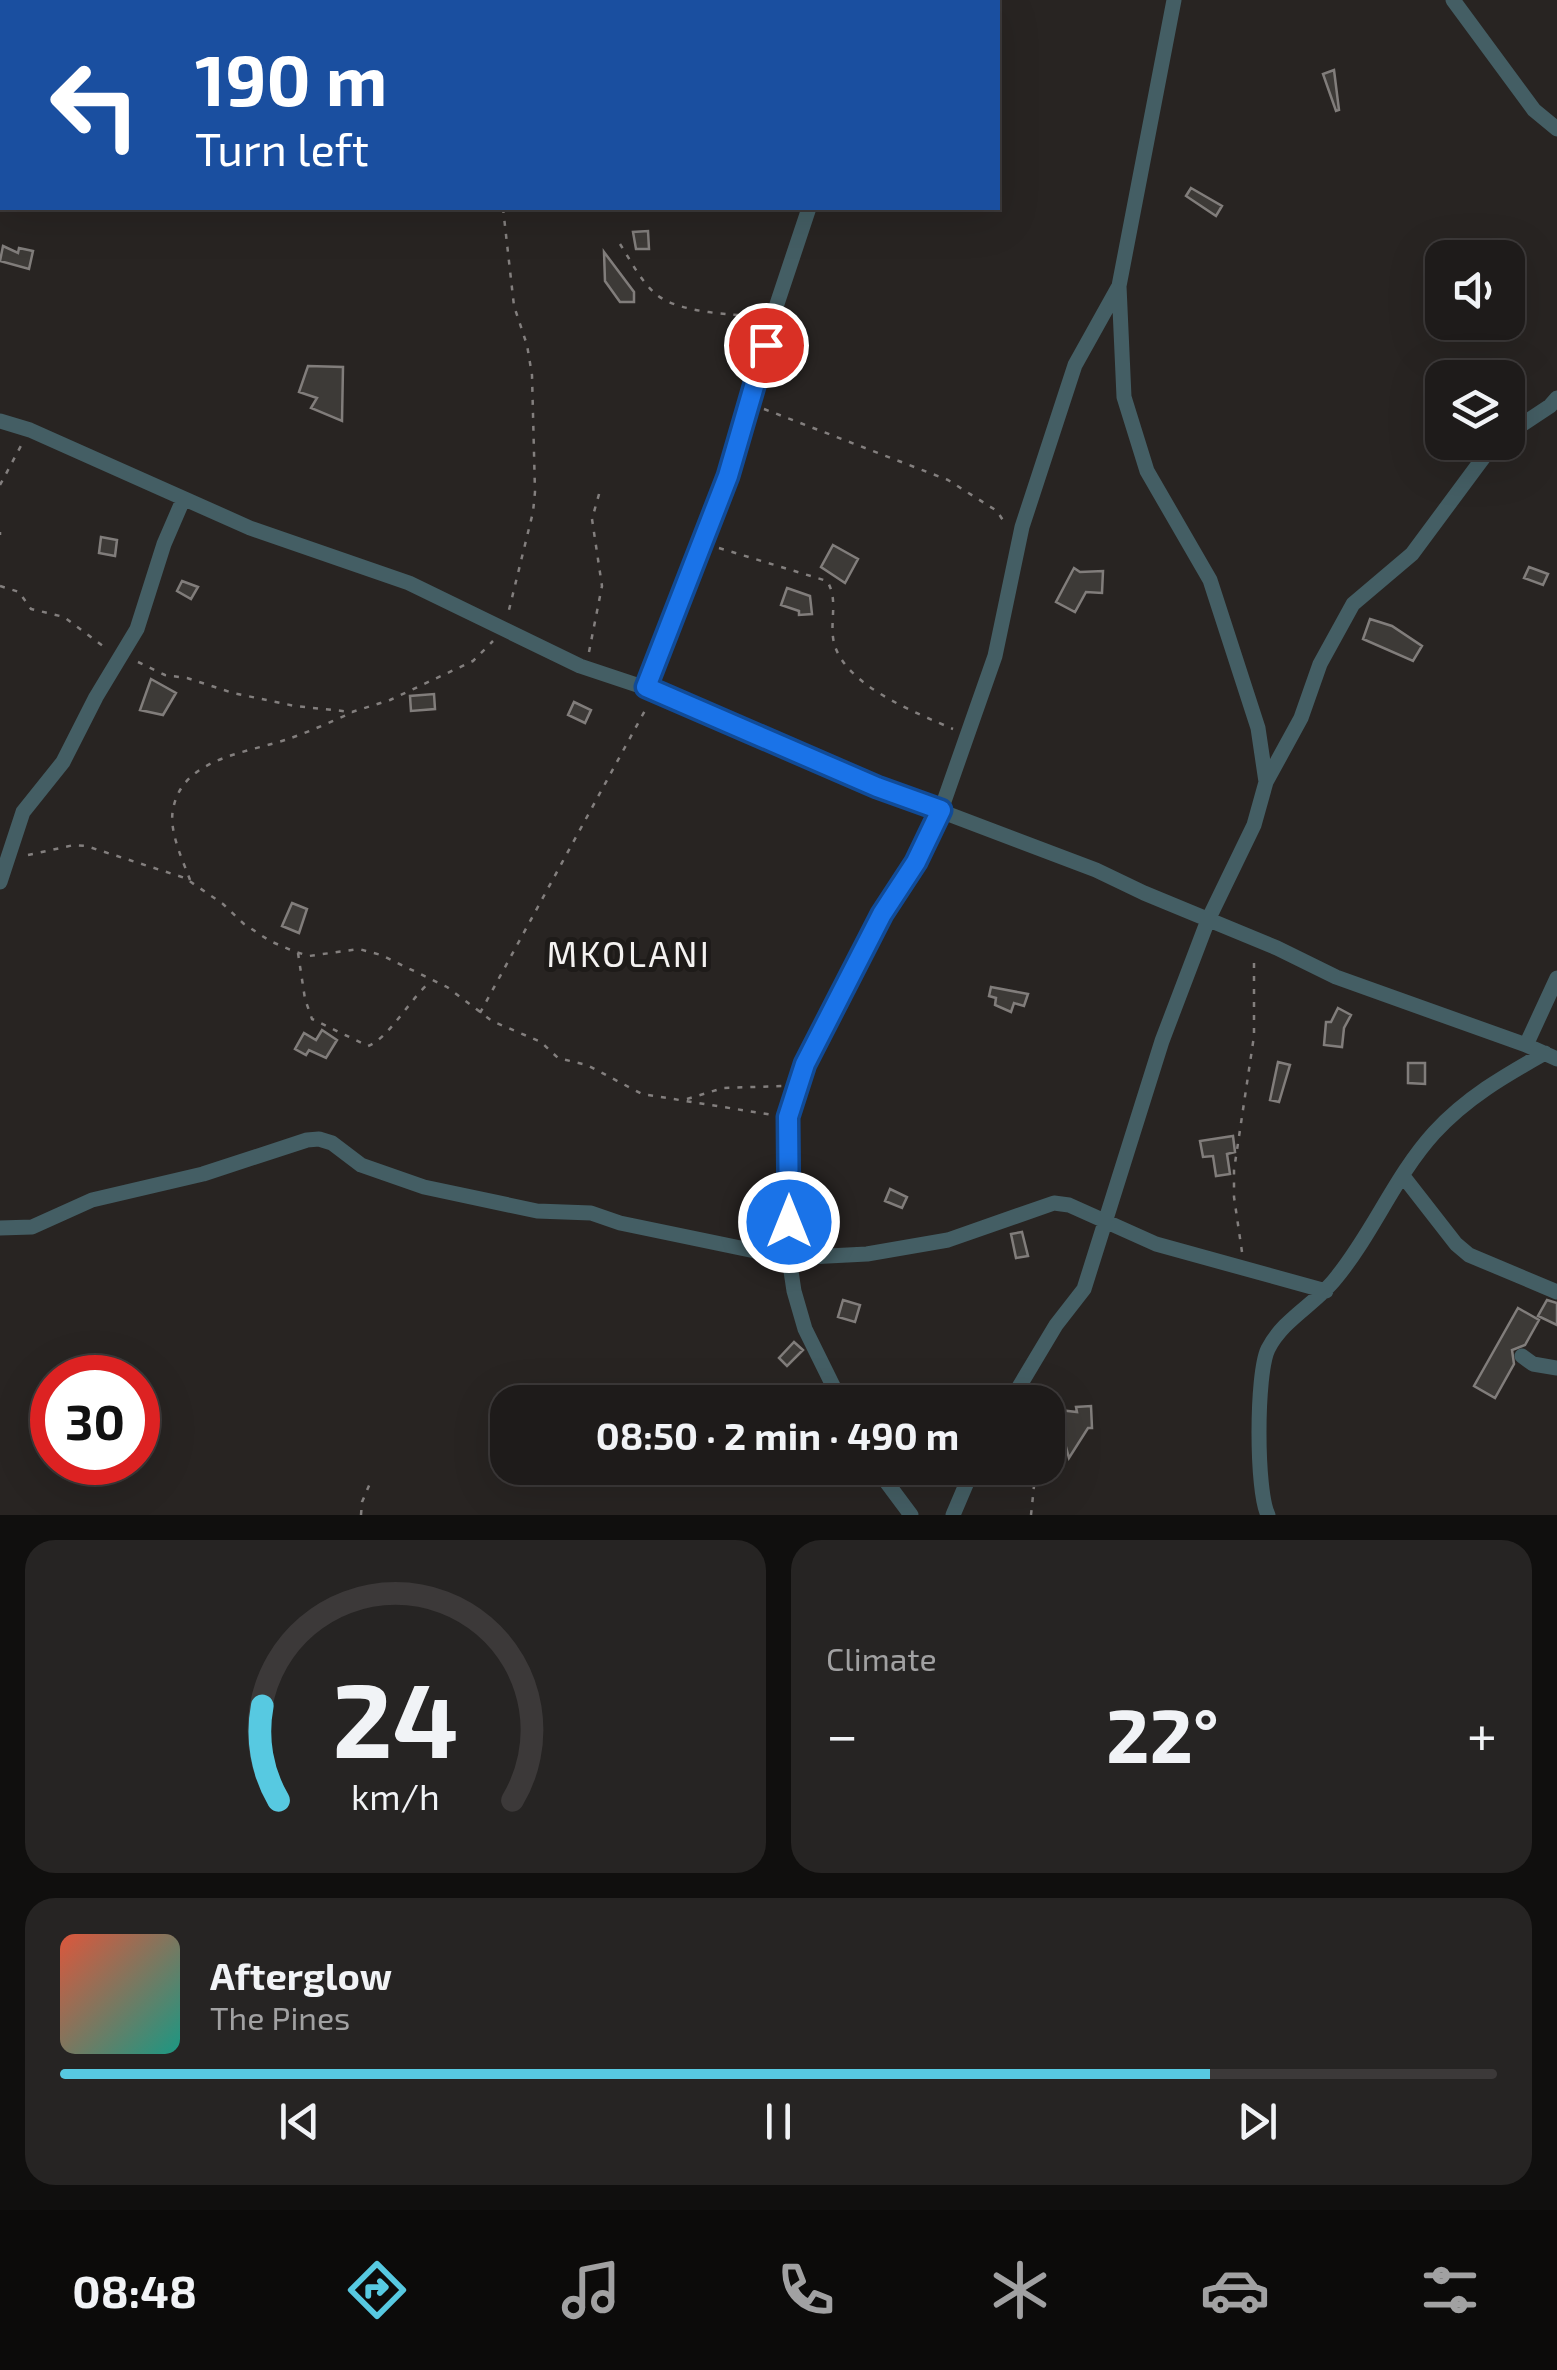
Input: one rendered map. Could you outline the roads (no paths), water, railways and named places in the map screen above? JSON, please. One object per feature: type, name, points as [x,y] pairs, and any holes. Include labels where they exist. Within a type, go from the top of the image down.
[{"type":"street","points":[[1174,0],[1119,286],[1124,397],[1147,472],[1210,580],[1258,728],[1266,782]]},
{"type":"street","points":[[1453,0],[1534,110],[1557,130]]},
{"type":"street","points":[[650,689],[750,404],[773,316],[808,210]]},
{"type":"street","points":[[834,1385],[805,1328],[794,1291],[789,1258],[788,1117],[819,1035],[882,914],[935,827],[995,656],[1019,543],[1075,365],[1119,286]]},
{"type":"street","points":[[1525,423],[1557,398]]},
{"type":"street","points":[[0,421],[30,430],[250,528],[409,583],[580,666],[650,689],[877,787],[1096,870],[1253,937],[1336,978],[1551,1056]]},
{"type":"street","points":[[1020,1385],[1056,1325],[1084,1290],[1162,1040],[1208,920],[1254,824],[1266,782],[1302,718],[1320,664],[1352,604],[1412,554],[1481,460]]},
{"type":"street","points":[[0,878],[24,812],[63,762],[137,628],[158,558],[183,500]]},
{"type":"street","points":[[1526,1045],[1557,978]]},
{"type":"street","points":[[1268,1515],[1262,1491],[1262,1364],[1270,1346],[1292,1318],[1326,1291],[1351,1260],[1431,1135],[1471,1097],[1551,1056]]},
{"type":"street","points":[[0,1228],[32,1227],[92,1200],[203,1174],[318,1139],[332,1144],[360,1165],[424,1187],[537,1211],[591,1214],[789,1258],[867,1254],[948,1240],[1054,1204],[1068,1205],[1156,1244],[1326,1291]]},
{"type":"street","points":[[1403,1176],[1469,1255],[1557,1292]]},
{"type":"street","points":[[1522,1356],[1540,1366],[1557,1368]]},
{"type":"street","points":[[889,1485],[911,1515]]},
{"type":"street","points":[[953,1515],[966,1485]]},
{"type":"district","name":"MKOLANI","points":[[629,953]]}]
